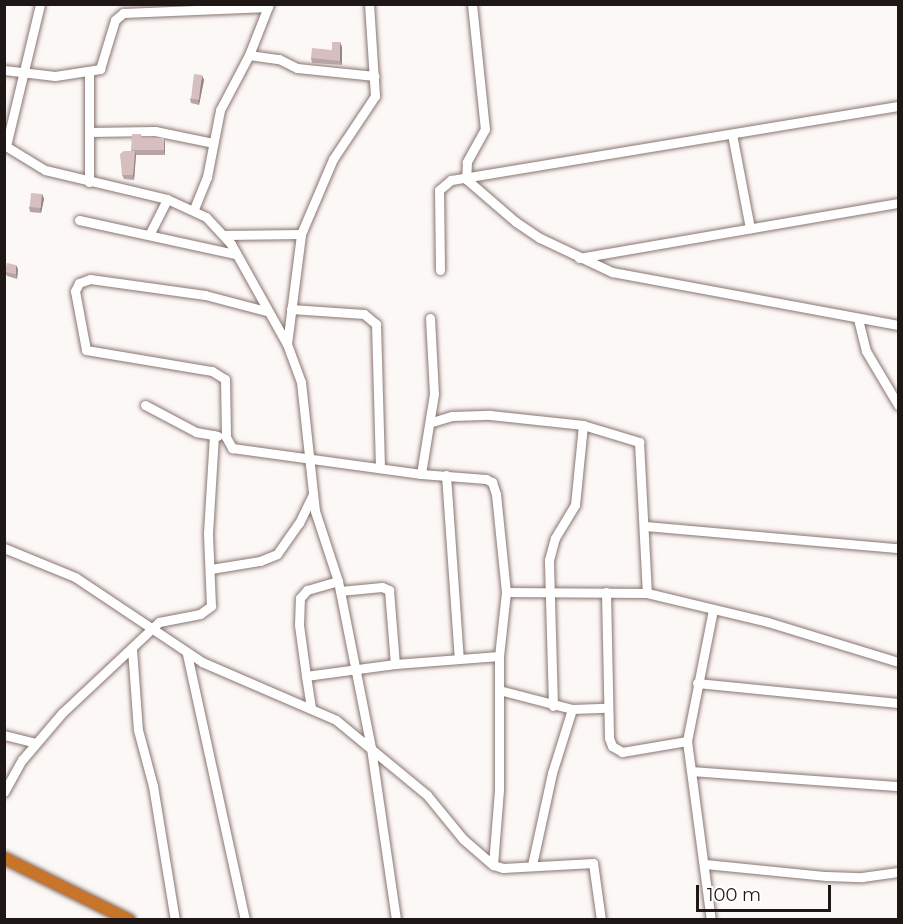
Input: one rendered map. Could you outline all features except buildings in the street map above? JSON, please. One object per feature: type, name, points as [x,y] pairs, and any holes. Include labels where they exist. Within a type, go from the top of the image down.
[{"type":"highway","points":[[4,858],[121,918]]},
{"type":"street","points":[[40,4],[5,145],[45,170],[167,199],[194,209],[224,235],[287,344],[301,382],[312,494],[338,581],[353,669],[371,748],[396,920]]},
{"type":"street","points":[[287,344],[301,234],[333,159],[372,103],[375,76],[369,4]]},
{"type":"street","points":[[466,179],[467,162],[485,129],[472,4]]},
{"type":"street","points":[[4,70],[55,76],[89,73],[105,64],[115,20],[123,13],[268,6],[249,55],[220,110],[207,177],[194,209]]},
{"type":"street","points":[[249,55],[279,59],[297,68],[375,76]]},
{"type":"street","points":[[89,73],[89,182]]},
{"type":"street","points":[[440,270],[439,190],[451,180],[898,106]]},
{"type":"street","points":[[89,132],[155,131],[213,143]]},
{"type":"street","points":[[732,134],[750,228]]},
{"type":"street","points":[[466,179],[516,222],[579,258],[612,272],[898,325]]},
{"type":"street","points":[[150,233],[167,199]]},
{"type":"street","points":[[579,258],[898,203]]},
{"type":"street","points":[[80,220],[150,233],[235,254]]},
{"type":"street","points":[[224,235],[301,234]]},
{"type":"street","points":[[266,311],[205,295],[116,282],[90,279],[77,286],[86,350],[212,371],[225,379],[226,437],[232,448],[422,474],[486,479],[495,487],[506,592],[499,656],[499,790],[493,865]]},
{"type":"street","points":[[291,309],[364,314],[376,324],[380,468]]},
{"type":"street","points":[[422,474],[432,422],[434,362],[430,318]]},
{"type":"street","points":[[858,319],[866,351],[898,405]]},
{"type":"street","points":[[145,405],[196,432],[226,437]]},
{"type":"street","points":[[432,422],[471,414],[583,424],[631,438],[640,444],[647,593]]},
{"type":"street","points":[[553,706],[549,560],[555,538],[574,505],[583,424]]},
{"type":"street","points":[[4,792],[35,743],[152,630],[164,620],[200,614],[211,606],[208,532],[214,435]]},
{"type":"street","points":[[446,475],[459,659]]},
{"type":"street","points":[[211,568],[260,561],[277,554],[299,523],[312,494]]},
{"type":"street","points":[[644,526],[898,548]]},
{"type":"street","points":[[4,548],[75,577],[187,654],[311,707],[343,725],[427,795],[463,839],[493,865],[593,863],[601,920]]},
{"type":"street","points":[[311,707],[299,624],[300,598],[307,590],[338,581]]},
{"type":"street","points":[[340,591],[382,586],[389,590],[395,664]]},
{"type":"street","points":[[506,592],[647,593],[898,662]]},
{"type":"street","points":[[606,592],[606,730],[617,751],[687,741]]},
{"type":"street","points":[[711,920],[687,741],[713,610]]},
{"type":"street","points":[[132,649],[136,720],[153,786],[175,920]]},
{"type":"street","points":[[187,654],[245,920]]},
{"type":"street","points":[[306,676],[395,664],[499,656]]},
{"type":"street","points":[[697,683],[898,703]]},
{"type":"street","points":[[499,690],[553,706],[572,709],[606,708]]},
{"type":"street","points":[[532,865],[552,773],[572,709]]},
{"type":"street","points":[[4,735],[35,743]]},
{"type":"street","points":[[692,771],[898,786]]},
{"type":"street","points":[[705,864],[826,876],[862,877],[898,872]]}]
